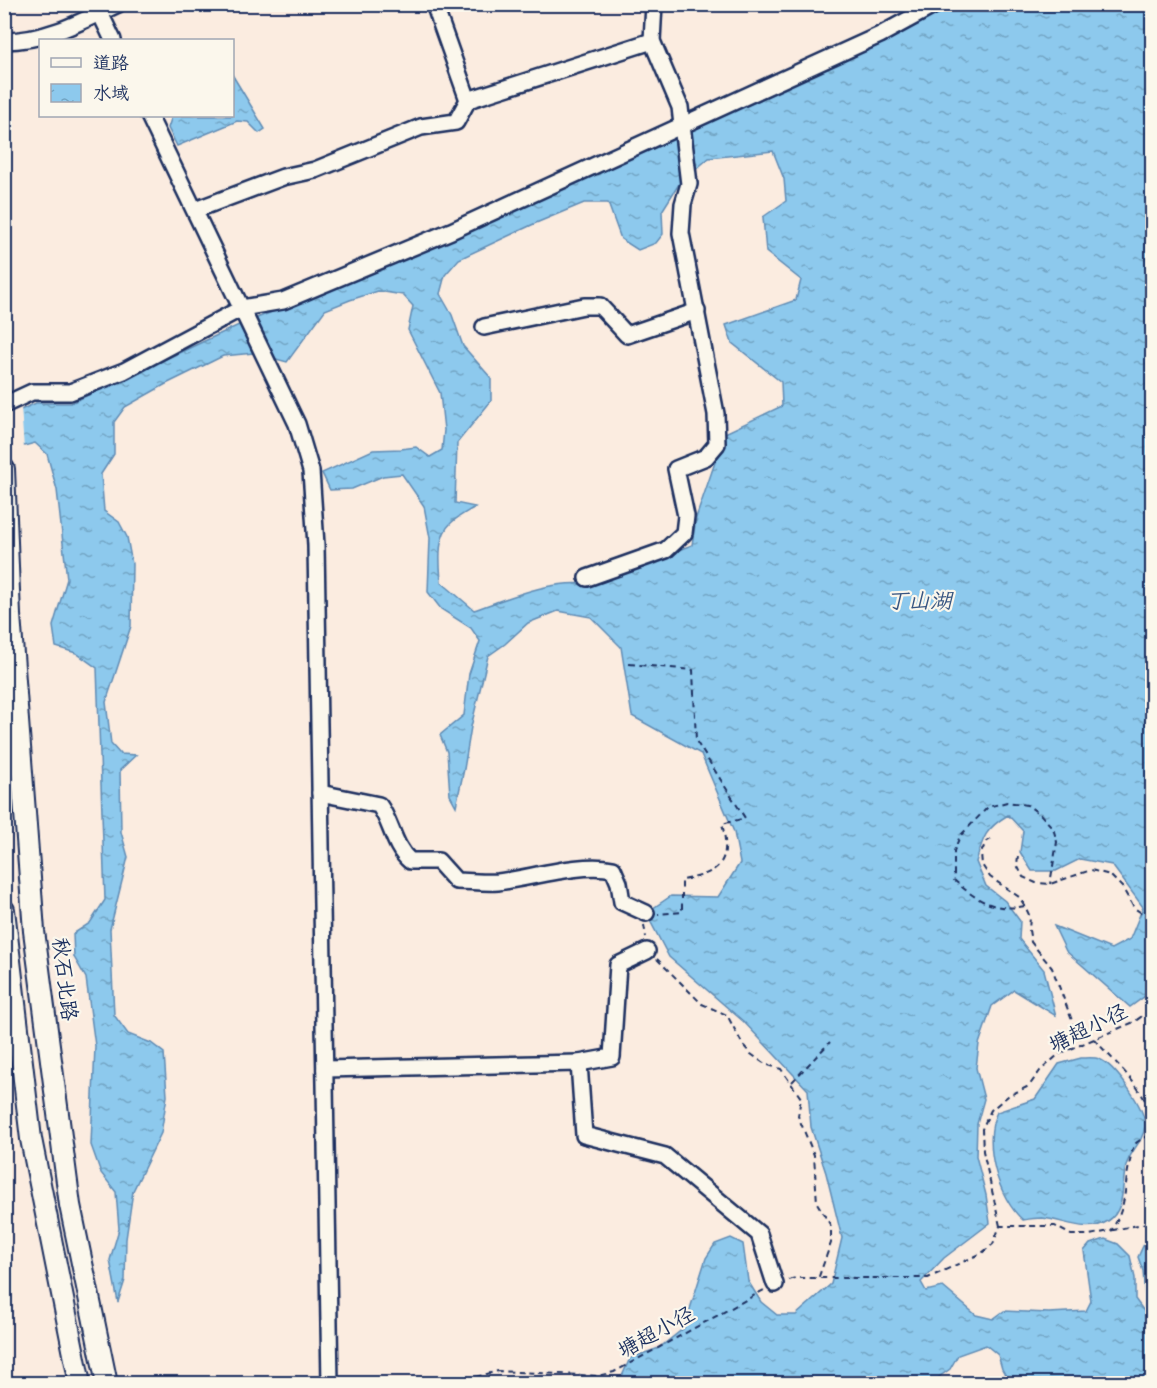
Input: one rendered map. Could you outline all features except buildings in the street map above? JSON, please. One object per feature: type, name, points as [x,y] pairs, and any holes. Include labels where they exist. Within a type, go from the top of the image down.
[{"type":"main road","name":"秋石北路","points":[[4,469],[10,615],[34,931],[70,1205],[107,1383]]},
{"type":"main road","points":[[4,910],[30,1139],[80,1383]]},
{"type":"street","points":[[4,41],[24,41],[63,30],[117,4]]},
{"type":"street","points":[[434,4],[468,100]]},
{"type":"street","points":[[587,578],[666,550],[684,533],[686,516],[676,469],[706,457],[717,444],[716,414],[681,233],[683,204],[689,184],[680,107],[652,41],[654,4]]},
{"type":"street","points":[[4,405],[32,392],[70,392],[124,371],[242,308],[283,301],[451,231],[880,35],[937,4]]},
{"type":"street","points":[[100,13],[113,39]]},
{"type":"street","points":[[195,210],[283,177],[315,170],[421,127],[456,122],[468,100],[652,41]]},
{"type":"street","points":[[149,117],[297,424],[311,471],[316,545],[330,1383]]},
{"type":"street","points":[[484,327],[584,306],[600,306],[627,335],[697,311]]},
{"type":"street","points":[[320,793],[379,805],[386,814],[400,853],[410,861],[438,861],[456,881],[496,882],[559,871],[603,867],[613,869],[619,882],[622,902],[647,915]]},
{"type":"street","points":[[325,1069],[579,1063],[612,1057],[618,965],[647,951]]},
{"type":"street","points":[[579,1063],[584,1135],[664,1156],[759,1234],[775,1284]]},
{"type":"path","points":[[629,664],[693,670],[696,741],[745,818],[722,824],[726,842],[723,857],[715,869],[702,877],[682,880],[682,912],[647,915],[647,951],[702,1004],[727,1015],[743,1045],[751,1054],[765,1064],[781,1069],[801,1098],[798,1116],[814,1155],[817,1203],[831,1226],[831,1243],[818,1279]]},
{"type":"path","points":[[1026,906],[985,904],[970,895],[954,880],[954,851],[960,836],[988,807],[1007,802],[1027,806],[1040,814],[1053,828],[1057,842],[1050,884]]},
{"type":"path","points":[[991,839],[986,842],[981,853],[982,865],[990,877],[1019,897],[1026,906],[1030,917],[1031,942],[1052,968],[1081,1044]]},
{"type":"path","points":[[1018,856],[1017,865],[1023,877],[1036,883],[1050,884],[1091,870],[1110,875],[1122,887],[1134,908],[1152,920]]},
{"type":"path","name":"塘超小径","points":[[469,1383],[472,1378],[498,1371],[588,1376],[614,1372],[775,1284],[795,1278],[928,1278],[982,1253],[993,1244],[1000,1226],[983,1151],[982,1129],[991,1110],[1008,1096],[1029,1086],[1040,1071],[1059,1054],[1134,1022],[1152,1009]]},
{"type":"path","points":[[1094,1039],[1145,1099],[1150,1114],[1151,1130],[1146,1138],[1137,1142],[1134,1147],[1127,1174],[1124,1204],[1110,1231]]},
{"type":"path","points":[[792,1082],[830,1042]]},
{"type":"path","points":[[1000,1226],[1055,1226],[1071,1234],[1090,1235],[1152,1222]]},
{"type":"water","name":"丁山湖","points":[[959,5],[1152,5],[1152,991],[1130,1007],[1066,951],[1054,926],[1111,949],[1130,939],[1143,907],[1112,865],[1080,859],[1056,871],[1032,871],[1020,852],[1023,831],[1008,815],[994,825],[983,840],[976,862],[986,886],[1005,901],[1020,921],[1019,939],[1044,970],[1056,1016],[1014,990],[992,1006],[979,1044],[976,1068],[984,1099],[977,1124],[976,1156],[986,1195],[990,1223],[944,1258],[921,1282],[926,1291],[943,1287],[976,1315],[993,1319],[1004,1311],[1049,1313],[1086,1311],[1091,1301],[1084,1251],[1090,1244],[1105,1239],[1118,1244],[1130,1256],[1135,1278],[1135,1299],[1146,1314],[1152,1314],[1152,1383],[1010,1383],[1002,1369],[998,1355],[986,1345],[958,1355],[950,1369],[939,1377],[938,1383],[619,1383],[630,1358],[659,1348],[684,1328],[706,1258],[715,1244],[731,1238],[743,1244],[748,1281],[761,1302],[777,1315],[796,1315],[831,1284],[842,1238],[826,1173],[811,1127],[808,1090],[744,1022],[669,957],[646,913],[671,896],[718,897],[740,863],[734,832],[701,754],[632,716],[621,647],[591,617],[558,611],[528,623],[488,656],[471,727],[456,806],[450,795],[447,752],[440,735],[464,715],[469,674],[480,641],[471,628],[441,609],[428,592],[430,538],[424,506],[402,474],[383,476],[352,489],[330,490],[322,473],[373,450],[416,447],[430,457],[442,450],[444,430],[440,393],[408,330],[413,306],[403,295],[378,291],[325,310],[287,362],[254,353],[223,356],[125,407],[114,422],[114,454],[101,474],[104,511],[119,522],[127,537],[132,564],[131,626],[106,702],[111,744],[120,754],[136,755],[120,770],[121,832],[128,857],[110,929],[114,1015],[128,1034],[151,1043],[164,1053],[167,1096],[161,1133],[133,1191],[126,1239],[125,1280],[118,1302],[110,1260],[119,1229],[116,1192],[101,1173],[91,1145],[95,1046],[86,978],[74,957],[73,934],[90,923],[105,900],[97,668],[76,653],[56,647],[53,626],[67,579],[57,490],[47,454],[35,443],[5,451],[5,417],[36,403],[71,403],[239,325],[312,296],[376,257],[444,243],[491,215],[695,128],[823,68],[894,31]],"holes":[[[773,151],[784,179],[786,201],[763,217],[766,252],[801,280],[796,300],[726,325],[732,343],[781,382],[782,406],[725,433],[696,518],[692,545],[587,584],[573,583],[544,587],[474,610],[441,582],[440,551],[446,529],[456,519],[475,507],[455,503],[457,443],[491,401],[491,378],[463,346],[452,315],[440,294],[445,275],[459,259],[584,203],[608,203],[621,239],[638,250],[656,243],[663,234],[662,211],[679,184],[709,158]]]},
{"type":"water","points":[[234,78],[265,129],[259,133],[248,122],[237,121],[177,146],[168,128],[172,117],[234,117]]},
{"type":"water","points":[[1081,1058],[1097,1058],[1106,1063],[1128,1088],[1144,1118],[1144,1132],[1126,1166],[1118,1210],[1108,1221],[1092,1226],[1042,1218],[1023,1220],[1006,1198],[995,1169],[991,1139],[997,1112],[1035,1099],[1059,1064]]},
{"type":"water","points":[[1152,1236],[1152,1302],[1145,1299],[1143,1271],[1138,1257],[1144,1244]]},
{"type":"pier","points":[[21,407],[24,449],[4,454],[4,414]]}]
